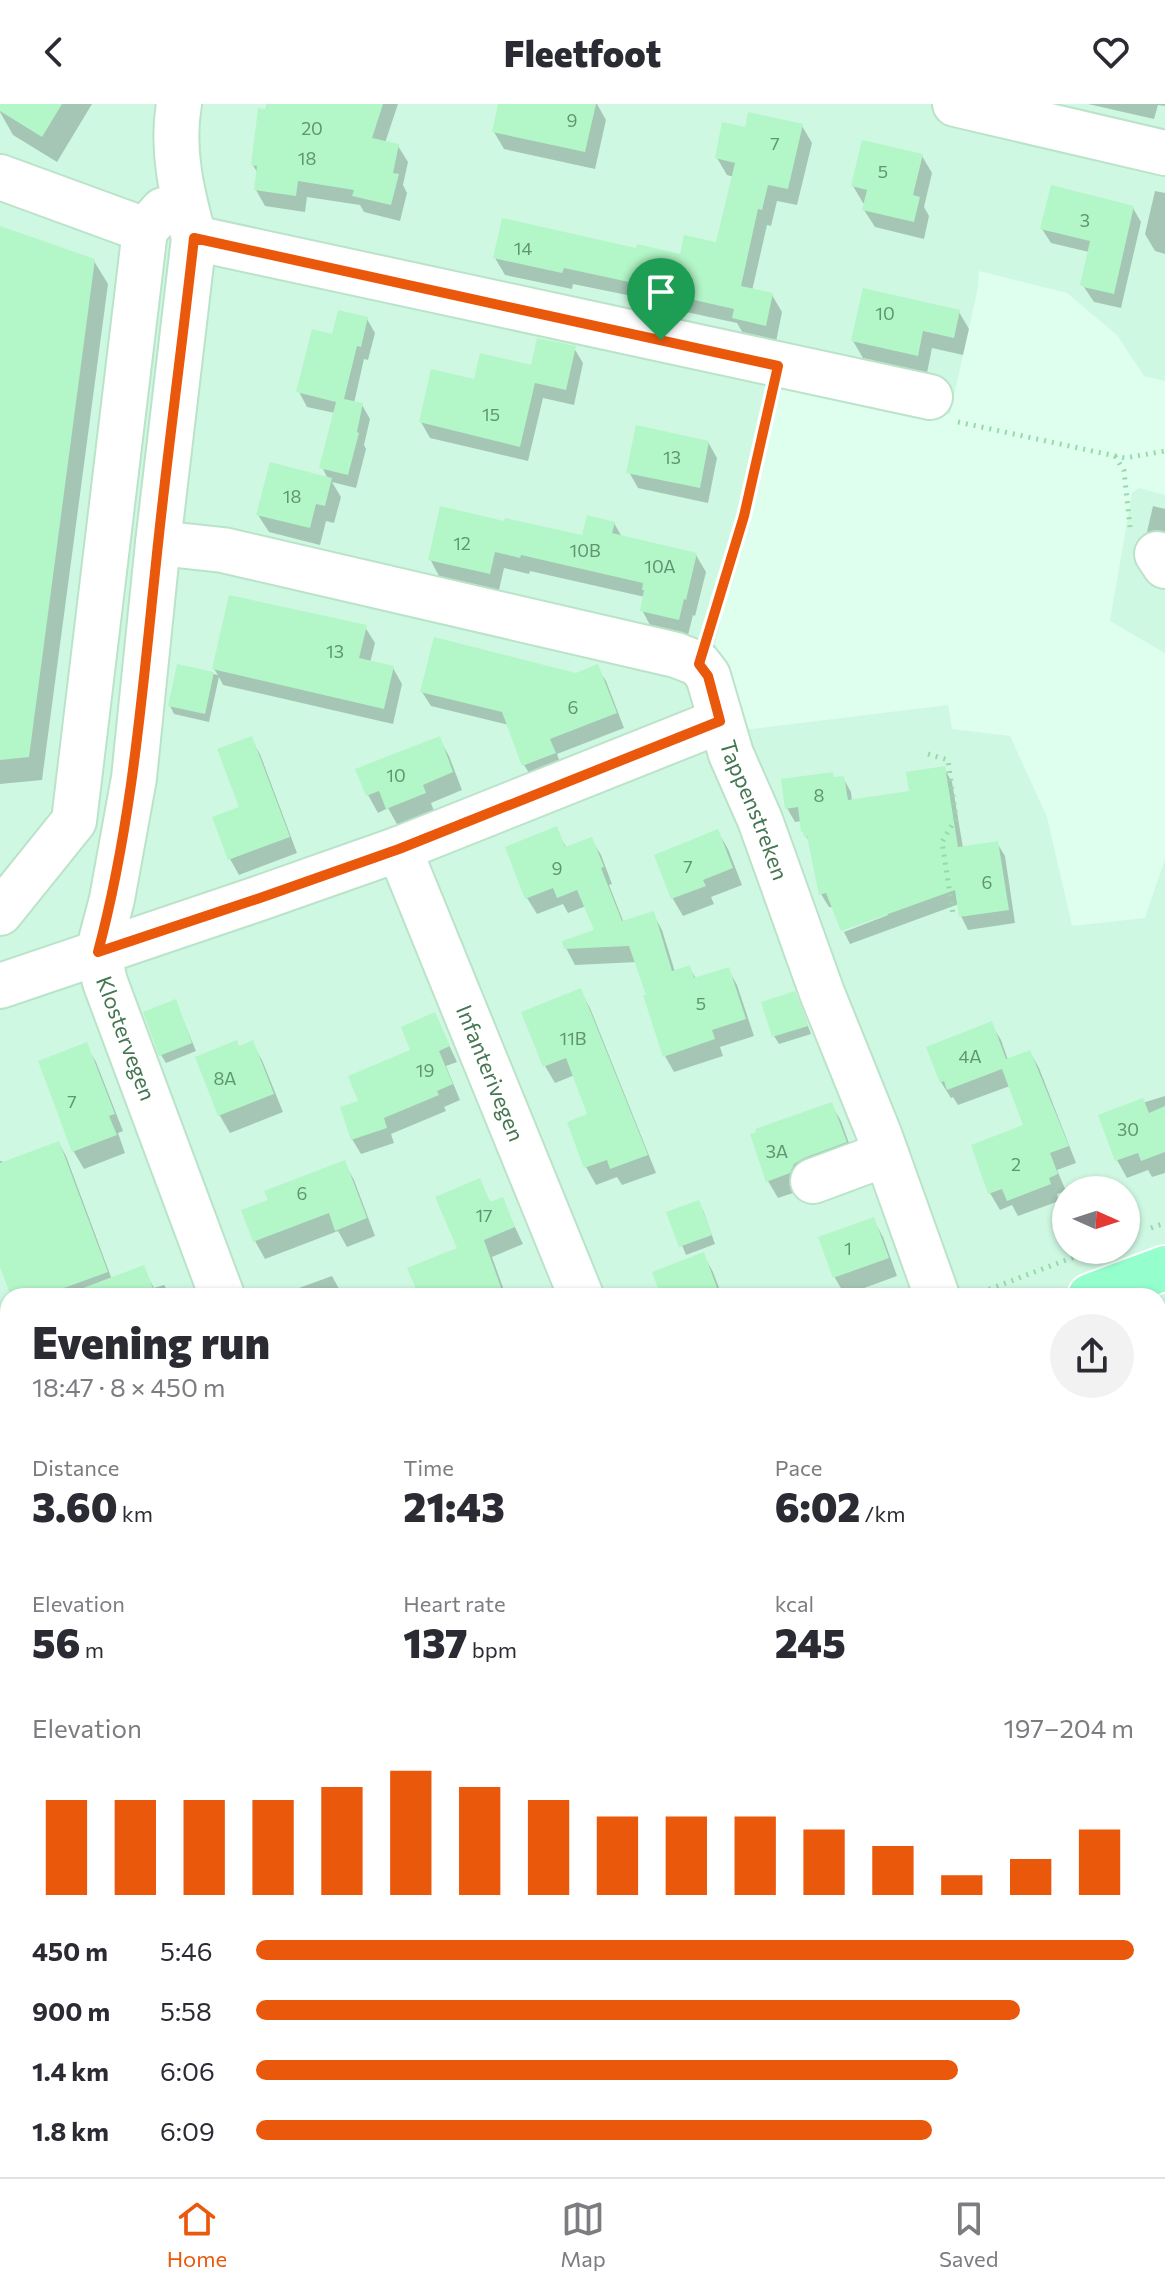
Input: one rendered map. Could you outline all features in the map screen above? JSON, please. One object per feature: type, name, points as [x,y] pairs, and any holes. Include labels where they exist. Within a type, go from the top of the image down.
[{"type":"main road","points":[[1085,1276],[1165,1268]]},
{"type":"street","name":"Klostervegen","points":[[179,104],[175,126],[181,190],[194,238],[134,778],[112,899],[98,952],[105,982],[219,1288]]},
{"type":"street","points":[[955,104],[1165,153]]},
{"type":"street","points":[[0,177],[145,230]]},
{"type":"street","points":[[0,913],[74,821],[145,230],[181,190]]},
{"type":"street","points":[[194,238],[930,397]]},
{"type":"street","points":[[158,543],[223,550],[676,655],[699,664]]},
{"type":"street","name":"Tappenstreken","points":[[699,664],[708,676],[731,754],[760,820],[934,1288]]},
{"type":"street","points":[[0,986],[399,849],[720,721]]},
{"type":"street","name":"Infanterivegen","points":[[399,849],[578,1288]]},
{"type":"street","points":[[813,1181],[886,1154]]},
{"type":"path","points":[[699,664],[744,516],[778,366]]},
{"type":"path","points":[[930,397],[949,420],[1125,458],[1165,451]]},
{"type":"path","points":[[1114,455],[1124,471],[1130,529],[1136,540],[1161,560]]},
{"type":"path","points":[[928,754],[948,760],[956,818],[942,842],[953,914]]},
{"type":"path","points":[[1016,1288],[1085,1276]]},
{"type":"shaded area","points":[[0,104],[1165,104],[1165,381],[1144,376],[1117,335],[1067,293],[979,271],[950,414],[785,378],[779,380],[715,644],[727,667],[744,730],[948,705],[952,729],[1010,736],[1047,817],[1072,926],[1145,918],[1165,859],[1165,1288],[0,1288]]},
{"type":"shaded area","points":[[1139,488],[1165,495],[1165,653],[1110,621],[1132,493]]},
{"type":"building","points":[[0,104],[62,104],[42,137],[0,111]]},
{"type":"building","points":[[267,104],[383,104],[372,138],[399,144],[393,173],[399,174],[391,205],[352,196],[354,190],[298,181],[296,196],[254,190],[257,166],[251,165],[258,108],[266,109]]},
{"type":"building","points":[[498,104],[596,104],[585,152],[492,132]]},
{"type":"building","points":[[748,112],[803,124],[788,189],[768,185],[762,210],[758,209],[741,286],[773,293],[766,326],[732,318],[734,309],[628,285],[629,282],[564,268],[562,273],[493,258],[502,218],[636,248],[637,244],[680,254],[684,235],[716,242],[735,163],[715,158],[722,122],[745,127]]},
{"type":"building","points":[[862,140],[923,154],[913,195],[920,197],[914,222],[862,210],[867,190],[851,186]]},
{"type":"building","points":[[1051,185],[1134,206],[1114,294],[1080,285],[1090,241],[1040,229]]},
{"type":"building","points":[[0,226],[95,259],[29,757],[0,760]]},
{"type":"building","points":[[863,288],[960,310],[954,338],[923,331],[918,356],[851,341]]},
{"type":"building","points":[[338,310],[368,317],[361,347],[357,346],[344,399],[363,403],[348,475],[319,468],[336,402],[296,392],[312,329],[332,334]]},
{"type":"building","points":[[537,338],[576,346],[566,390],[535,383],[520,447],[419,422],[431,369],[474,379],[480,353],[531,365]]},
{"type":"building","points":[[636,425],[709,441],[700,488],[626,473]]},
{"type":"building","points":[[270,462],[332,478],[325,506],[316,504],[310,528],[256,515]]},
{"type":"building","points":[[440,506],[582,535],[587,515],[615,522],[612,533],[697,553],[679,620],[640,611],[643,583],[495,552],[490,574],[428,560]]},
{"type":"building","points":[[229,595],[367,625],[359,658],[394,666],[384,709],[212,669]]},
{"type":"building","points":[[434,637],[576,673],[598,664],[617,713],[550,739],[556,753],[522,766],[502,712],[420,692]]},
{"type":"building","points":[[177,664],[214,672],[205,714],[168,706]]},
{"type":"building","points":[[252,736],[290,837],[228,860],[212,817],[239,807],[217,749]]},
{"type":"building","points":[[440,736],[453,772],[423,785],[426,793],[386,809],[379,791],[366,796],[355,769]]},
{"type":"building","points":[[945,766],[958,847],[998,841],[1009,910],[959,917],[955,890],[841,931],[826,893],[819,895],[807,836],[804,837],[801,832],[798,807],[785,809],[781,779],[833,772],[834,777],[844,776],[848,800],[909,791],[906,772]]},
{"type":"building","points":[[557,826],[565,847],[592,837],[622,921],[654,911],[672,971],[690,965],[694,978],[729,967],[746,1019],[712,1030],[715,1039],[663,1057],[629,946],[564,949],[562,941],[594,930],[577,890],[557,898],[553,888],[525,899],[505,847]]},
{"type":"building","points":[[718,829],[733,868],[703,880],[706,886],[671,899],[654,855]]},
{"type":"building","points":[[581,988],[648,1155],[610,1169],[607,1160],[584,1168],[567,1122],[587,1114],[566,1058],[543,1067],[521,1012]]},
{"type":"building","points":[[795,991],[808,1026],[772,1037],[761,1002]]},
{"type":"building","points":[[176,999],[192,1043],[159,1056],[143,1012]]},
{"type":"building","points":[[435,1012],[450,1046],[439,1051],[453,1084],[437,1091],[439,1095],[384,1118],[387,1128],[351,1140],[340,1107],[358,1101],[348,1076],[410,1050],[401,1027]]},
{"type":"building","points":[[992,1021],[1006,1059],[1030,1050],[1069,1146],[1050,1153],[1058,1174],[1049,1178],[1051,1184],[1007,1201],[1002,1189],[988,1194],[971,1145],[1023,1125],[1002,1069],[947,1090],[944,1081],[940,1083],[926,1047]]},
{"type":"building","points":[[237,1040],[239,1046],[253,1040],[274,1094],[218,1116],[195,1057]]},
{"type":"building","points":[[87,1042],[115,1114],[109,1116],[117,1135],[72,1152],[38,1061]]},
{"type":"building","points":[[1143,1098],[1149,1113],[1165,1106],[1165,1152],[1141,1161],[1138,1153],[1115,1161],[1098,1115]]},
{"type":"building","points":[[832,1102],[847,1142],[804,1158],[794,1164],[790,1173],[766,1182],[750,1134],[756,1132],[755,1129]]},
{"type":"building","points":[[59,1141],[108,1272],[64,1288],[8,1288],[0,1267],[0,1163]]},
{"type":"building","points":[[345,1160],[367,1218],[335,1231],[329,1213],[253,1242],[241,1210],[268,1200],[264,1191]]},
{"type":"building","points":[[480,1178],[490,1202],[503,1197],[515,1227],[484,1240],[501,1288],[416,1288],[407,1268],[457,1248],[435,1197]]},
{"type":"building","points":[[699,1200],[712,1235],[679,1247],[666,1212]]},
{"type":"building","points":[[874,1217],[889,1258],[833,1278],[818,1237]]},
{"type":"building","points":[[704,1252],[717,1288],[658,1288],[652,1272]]},
{"type":"building","points":[[144,1265],[153,1288],[83,1288]]},
{"type":"route","points":[[194,238],[661,340],[778,366],[744,516],[699,664],[708,676],[720,721],[399,849],[98,952],[112,899],[134,778],[194,238]]}]
